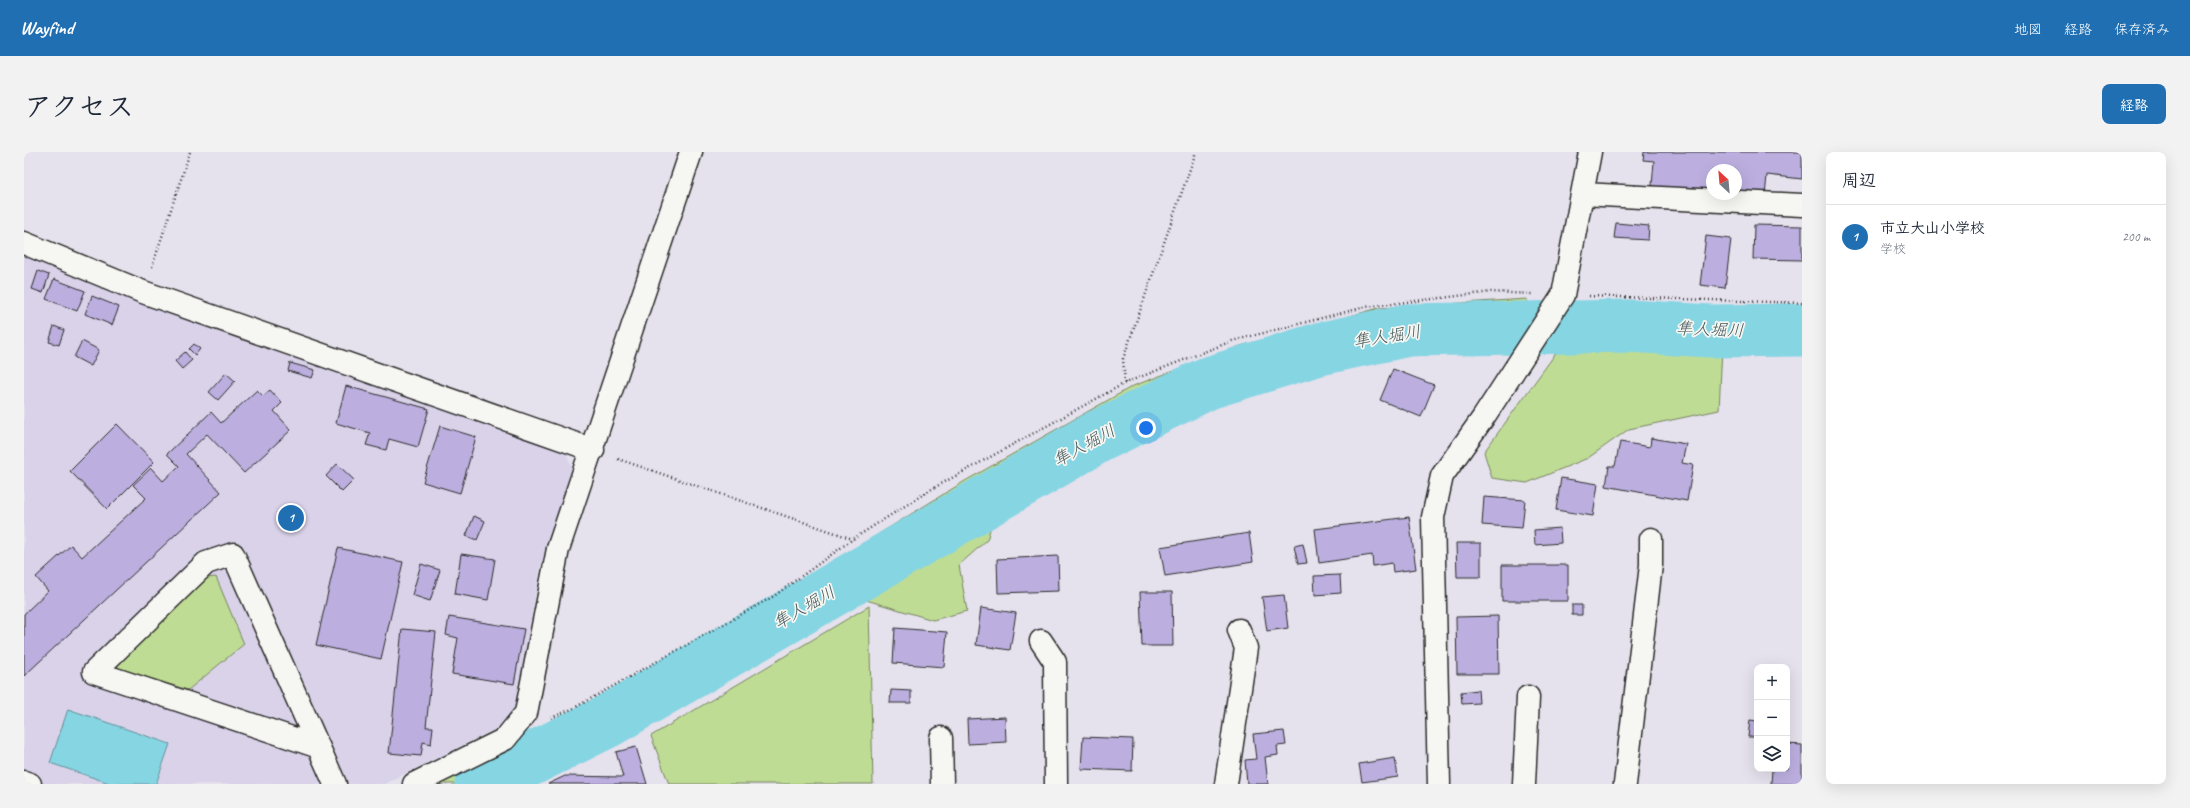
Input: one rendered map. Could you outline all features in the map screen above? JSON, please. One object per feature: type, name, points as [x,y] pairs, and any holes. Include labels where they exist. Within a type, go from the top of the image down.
[{"type":"street","points":[[414,784],[505,739],[526,713],[558,549],[593,450],[691,152]]},
{"type":"street","points":[[1439,784],[1433,517],[1442,476],[1483,418],[1563,295],[1590,152]]},
{"type":"street","points":[[1582,194],[1802,205]]},
{"type":"street","points":[[24,243],[143,292],[593,450]]},
{"type":"street","points":[[1624,784],[1650,565],[1651,539]]},
{"type":"street","points":[[316,746],[94,672],[206,563],[233,554],[316,746],[335,784]]},
{"type":"street","points":[[1226,784],[1246,648],[1239,630]]},
{"type":"street","points":[[1041,641],[1055,662],[1056,784]]},
{"type":"street","points":[[1524,784],[1528,697]]},
{"type":"street","points":[[941,738],[942,784]]},
{"type":"street","points":[[24,782],[30,784]]},
{"type":"path","points":[[143,292],[190,152]]},
{"type":"path","points":[[1125,383],[1123,359],[1196,152]]},
{"type":"path","points":[[546,720],[574,708],[774,596],[853,540],[930,490],[1125,383],[1232,341],[1365,307],[1491,292],[1802,304]]},
{"type":"path","points":[[593,450],[853,540]]},
{"type":"shaded area","points":[[24,255],[276,352],[565,452],[574,472],[541,564],[529,629],[519,704],[502,726],[384,784],[41,784],[24,777]]},
{"type":"green space","points":[[1527,299],[1527,316],[1399,320],[1207,372],[1106,421],[979,491],[625,701],[467,784],[433,784],[544,729],[740,619],[965,481],[1133,386],[1240,346],[1379,308]]},
{"type":"green space","points":[[1578,304],[1802,309],[1802,320],[1568,320]]},
{"type":"green space","points":[[1564,342],[1722,348],[1719,410],[1629,429],[1588,458],[1527,483],[1492,478],[1484,452]]},
{"type":"green space","points":[[998,502],[987,540],[959,565],[967,611],[933,620],[863,599],[864,584]]},
{"type":"green space","points":[[216,577],[244,644],[188,690],[117,668],[121,656],[199,579]]},
{"type":"green space","points":[[869,606],[873,784],[669,784],[651,736]]},
{"type":"water","points":[[68,709],[170,744],[156,784],[112,784],[50,763]]},
{"type":"building","points":[[1644,152],[1802,152],[1802,179],[1767,175],[1765,197],[1742,195],[1742,164],[1706,164],[1706,191],[1652,186],[1654,161],[1643,160]]},
{"type":"building","points":[[1616,223],[1649,226],[1648,240],[1614,238]]},
{"type":"building","points":[[1754,225],[1802,226],[1802,260],[1753,259]]},
{"type":"building","points":[[1706,236],[1731,239],[1725,288],[1700,285]]},
{"type":"building","points":[[38,271],[49,275],[43,293],[32,289]]},
{"type":"building","points":[[54,279],[85,291],[77,311],[46,299]]},
{"type":"building","points":[[92,296],[119,307],[112,325],[85,314]]},
{"type":"building","points":[[54,326],[64,330],[59,345],[49,342]]},
{"type":"building","points":[[82,341],[99,350],[91,366],[74,357]]},
{"type":"building","points":[[194,344],[200,349],[195,355],[189,349]]},
{"type":"building","points":[[185,352],[192,360],[182,369],[175,361]]},
{"type":"building","points":[[290,363],[315,370],[312,378],[288,371]]},
{"type":"building","points":[[1393,369],[1434,385],[1421,417],[1380,400]]},
{"type":"building","points":[[226,373],[235,381],[218,400],[209,392]]},
{"type":"building","points":[[346,386],[429,409],[418,447],[389,439],[386,450],[366,445],[370,433],[336,423]]},
{"type":"building","points":[[257,390],[263,396],[270,390],[282,403],[274,411],[291,430],[244,473],[207,434],[186,454],[221,492],[24,676],[24,614],[48,591],[36,577],[71,545],[82,557],[146,498],[133,485],[151,468],[163,481],[179,466],[167,454],[211,412],[221,423]]},
{"type":"building","points":[[117,424],[154,462],[107,509],[70,471]]},
{"type":"building","points":[[440,426],[476,437],[460,493],[423,482]]},
{"type":"building","points":[[1651,438],[1686,444],[1682,463],[1693,465],[1687,501],[1606,486],[1609,466],[1615,466],[1620,442],[1650,447]]},
{"type":"building","points":[[337,464],[354,480],[342,492],[326,476]]},
{"type":"building","points":[[1561,478],[1598,484],[1593,516],[1556,510]]},
{"type":"building","points":[[1484,497],[1525,500],[1522,528],[1482,525]]},
{"type":"building","points":[[474,516],[485,521],[477,540],[466,536]]},
{"type":"building","points":[[1409,517],[1416,569],[1393,572],[1392,563],[1373,566],[1372,555],[1319,563],[1315,529]]},
{"type":"building","points":[[1560,528],[1561,543],[1535,545],[1534,530]]},
{"type":"building","points":[[1249,533],[1253,562],[1165,576],[1160,547]]},
{"type":"building","points":[[1456,543],[1481,543],[1481,577],[1457,577]]},
{"type":"building","points":[[1303,544],[1307,563],[1298,564],[1294,546]]},
{"type":"building","points":[[338,548],[403,562],[381,659],[316,645]]},
{"type":"building","points":[[461,554],[495,559],[488,600],[455,594]]},
{"type":"building","points":[[1058,556],[1059,591],[998,593],[997,559]]},
{"type":"building","points":[[421,564],[440,570],[430,601],[412,595]]},
{"type":"building","points":[[1502,565],[1568,565],[1568,601],[1502,601]]},
{"type":"building","points":[[1340,575],[1341,593],[1315,595],[1314,576]]},
{"type":"building","points":[[1140,592],[1172,592],[1173,646],[1142,646]]},
{"type":"building","points":[[1284,595],[1288,628],[1267,631],[1262,597]]},
{"type":"building","points":[[1572,605],[1582,605],[1582,615],[1572,615]]},
{"type":"building","points":[[981,608],[1016,613],[1010,650],[976,645]]},
{"type":"building","points":[[1498,616],[1499,674],[1457,674],[1456,617]]},
{"type":"building","points":[[449,617],[524,629],[514,684],[452,674],[458,638],[446,635]]},
{"type":"building","points":[[895,628],[947,632],[944,667],[893,663]]},
{"type":"building","points":[[402,629],[436,632],[426,727],[433,727],[431,744],[423,742],[421,756],[389,753]]},
{"type":"building","points":[[891,690],[911,691],[911,703],[890,703]]},
{"type":"building","points":[[1478,690],[1479,703],[1462,704],[1461,692]]},
{"type":"building","points":[[1005,717],[1006,742],[968,744],[967,719]]},
{"type":"building","points":[[1750,720],[1754,721],[1754,737],[1748,737]]},
{"type":"building","points":[[1284,731],[1286,745],[1277,746],[1278,755],[1265,757],[1268,784],[1247,784],[1245,760],[1256,759],[1253,734]]},
{"type":"building","points":[[1083,737],[1133,739],[1132,771],[1081,769]]},
{"type":"building","points":[[1790,744],[1802,745],[1802,784],[1771,784],[1772,772],[1790,772]]},
{"type":"building","points":[[636,747],[647,784],[548,784],[565,776],[623,777],[616,752]]},
{"type":"building","points":[[1395,758],[1398,777],[1362,782],[1359,764]]},
{"type":"waterway","name":"隼人堀川","points":[[481,784],[606,722],[1097,437],[1208,383],[1319,349],[1408,330],[1629,326],[1710,331],[1802,330]]},
{"type":"place","name":"市立大山小学校","points":[[291,518]]}]
